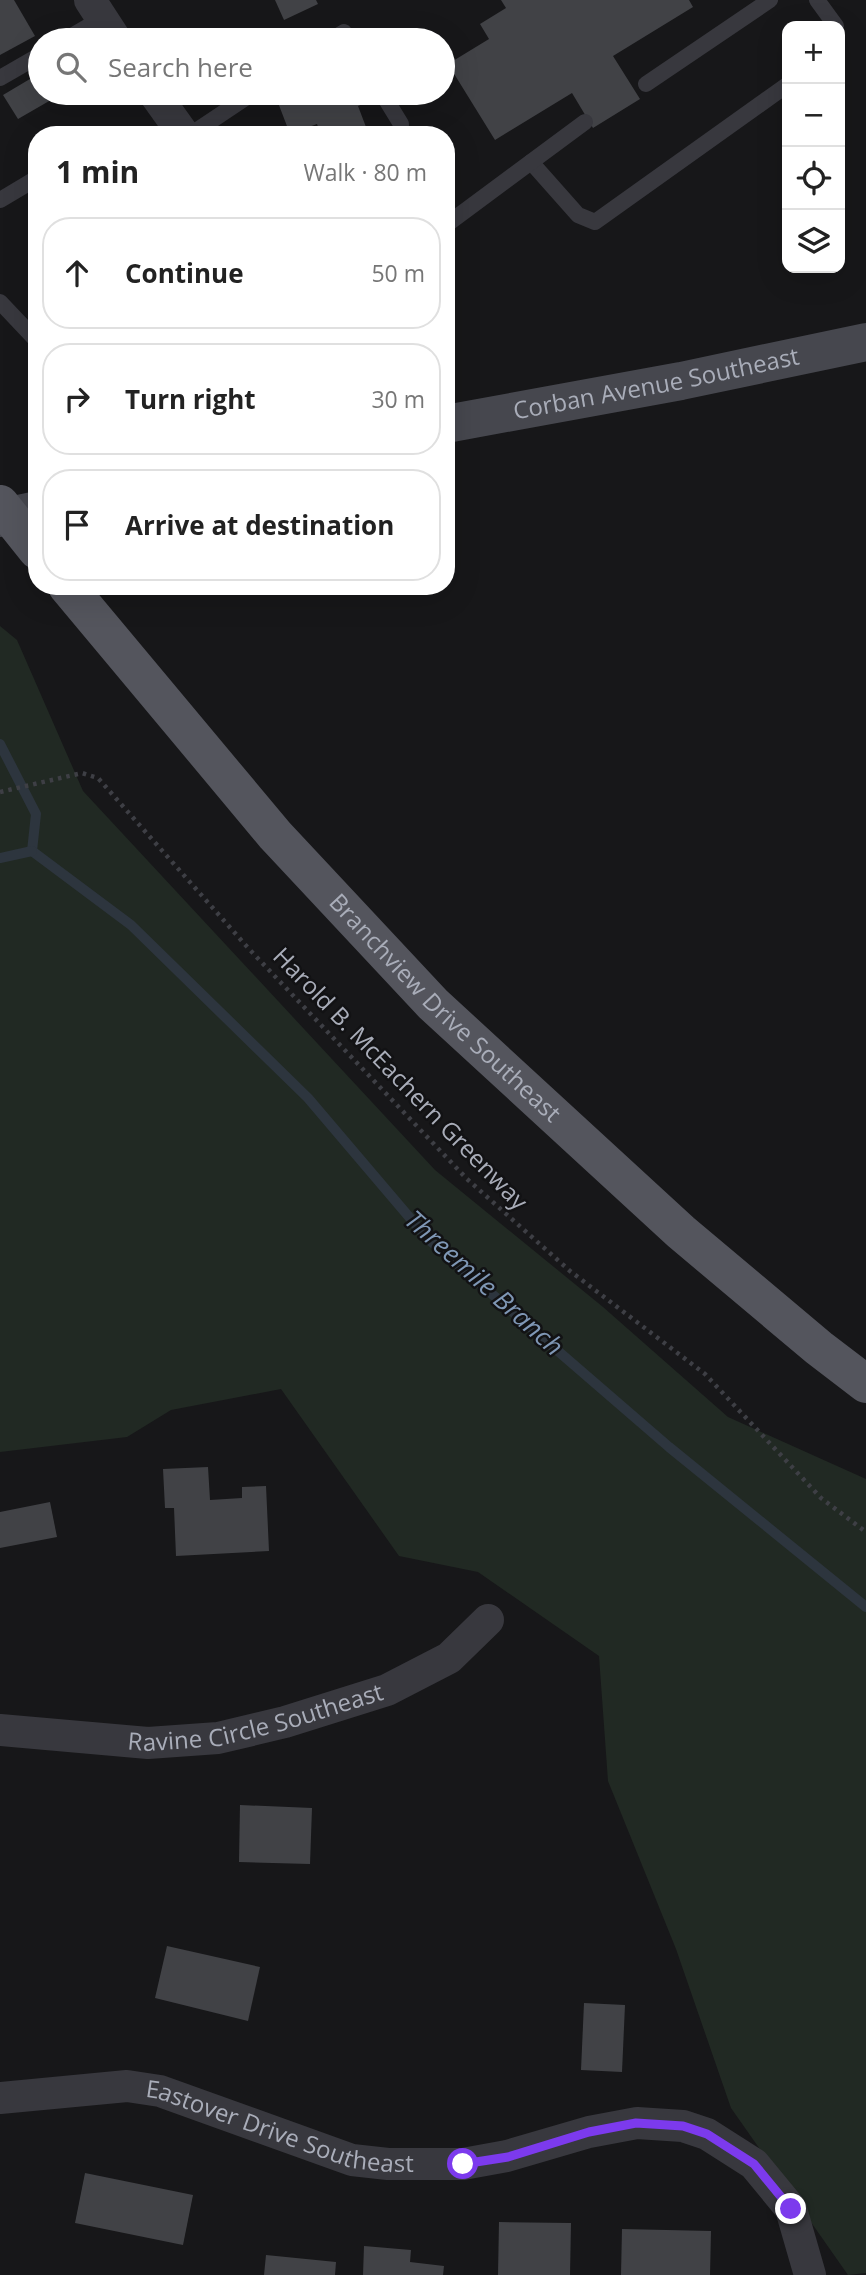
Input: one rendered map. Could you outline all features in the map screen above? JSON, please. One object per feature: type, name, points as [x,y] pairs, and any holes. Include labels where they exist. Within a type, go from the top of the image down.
[{"type":"main road","name":"Corban Avenue Southeast","points":[[455,423],[681,381],[866,342]]},
{"type":"main road","points":[[11,512],[28,537]]},
{"type":"main road","name":"Branchview Drive Southeast","points":[[75,595],[275,835],[433,1004],[681,1232],[866,1384]]},
{"type":"street","points":[[163,105],[178,126]]},
{"type":"street","name":"Ravine Circle Southeast","points":[[0,1730],[148,1742],[218,1738],[285,1722],[387,1690],[449,1658],[488,1620]]},
{"type":"street","name":"Eastover Drive Southeast","points":[[0,2098],[127,2087],[160,2091],[352,2160],[388,2164],[463,2164],[508,2157],[589,2132],[636,2123],[683,2126],[707,2134],[754,2164],[791,2209],[810,2275]]},
{"type":"lane","points":[[646,84],[770,0]]},
{"type":"lane","points":[[817,0],[832,21]]},
{"type":"lane","points":[[0,78],[28,62]]},
{"type":"lane","points":[[531,162],[578,215],[596,222],[782,89]]},
{"type":"lane","points":[[204,126],[235,105]]},
{"type":"lane","points":[[389,105],[401,126]]},
{"type":"lane","points":[[455,218],[585,122]]},
{"type":"lane","points":[[0,200],[28,183]]},
{"type":"lane","points":[[0,302],[28,332]]},
{"type":"path","name":"Harold B. McEachern Greenway","points":[[0,792],[82,773],[98,778],[249,949],[467,1179],[570,1271],[705,1374],[821,1498],[866,1532]]},
{"type":"shaded area","points":[[0,626],[17,640],[83,791],[435,1170],[603,1307],[728,1417],[866,1479],[866,2273],[848,2275],[731,2108],[676,1949],[608,1781],[599,1656],[478,1572],[399,1556],[281,1389],[171,1410],[127,1437],[0,1452]]},
{"type":"building","points":[[0,0],[14,0],[30,28],[28,28],[28,40],[0,55]]},
{"type":"building","points":[[275,0],[316,0],[318,4],[284,20]]},
{"type":"building","points":[[501,0],[689,0],[693,7],[613,56],[640,99],[593,128],[572,93],[495,140],[455,75],[455,60],[489,39],[480,24],[506,8]]},
{"type":"building","points":[[28,80],[28,105],[42,105],[18,119],[3,95]]},
{"type":"building","points":[[279,105],[360,105],[358,106],[366,126],[317,124],[287,126]]},
{"type":"building","points":[[208,1467],[210,1500],[242,1498],[242,1487],[266,1486],[269,1551],[176,1556],[174,1508],[165,1508],[163,1469]]},
{"type":"building","points":[[50,1502],[57,1537],[0,1548],[0,1512]]},
{"type":"building","points":[[240,1805],[312,1808],[310,1864],[239,1862]]},
{"type":"building","points":[[167,1946],[260,1967],[248,2021],[155,1998]]},
{"type":"building","points":[[584,2003],[625,2005],[622,2072],[581,2070]]},
{"type":"building","points":[[85,2173],[193,2195],[183,2245],[75,2223]]},
{"type":"building","points":[[499,2222],[571,2223],[570,2275],[498,2275]]},
{"type":"building","points":[[622,2229],[711,2231],[710,2275],[621,2275]]},
{"type":"building","points":[[364,2246],[411,2250],[410,2262],[444,2266],[443,2275],[363,2275]]},
{"type":"building","points":[[266,2255],[336,2262],[335,2275],[264,2275]]},
{"type":"waterway","points":[[0,744],[36,814],[32,851]]},
{"type":"waterway","name":"Threemile Branch","points":[[32,851],[131,925],[308,1098],[427,1238],[669,1447],[866,1607]]},
{"type":"waterway","points":[[0,858],[32,851]]},
{"type":"route","points":[[463,2164],[508,2157],[589,2132],[636,2123],[683,2126],[707,2134],[754,2164],[791,2209]]}]
